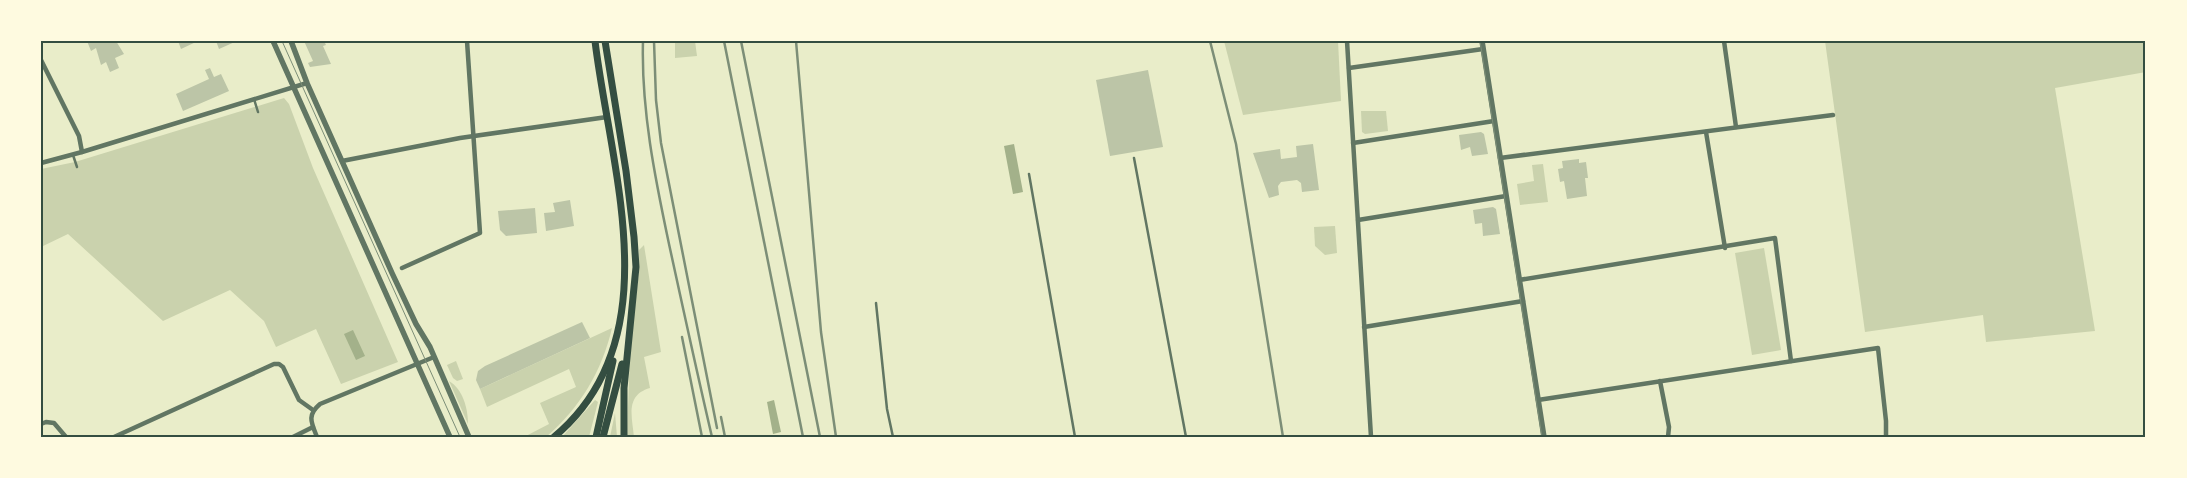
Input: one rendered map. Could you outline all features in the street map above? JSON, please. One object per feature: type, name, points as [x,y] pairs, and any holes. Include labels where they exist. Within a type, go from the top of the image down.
[{"type":"main road","points":[[595,41],[606,117],[621,198],[625,239],[622,300],[596,437]]},
{"type":"main road","points":[[605,41],[626,171],[636,267],[626,346],[624,437]]},
{"type":"main road","points":[[603,437],[626,346]]},
{"type":"main road","points":[[554,437],[585,405],[602,377],[614,348]]},
{"type":"street","points":[[274,41],[450,437]]},
{"type":"street","points":[[290,41],[408,307],[434,358],[470,437]]},
{"type":"street","points":[[402,268],[480,233],[467,41]]},
{"type":"street","points":[[1347,41],[1371,437]]},
{"type":"street","points":[[1482,41],[1544,437]]},
{"type":"street","points":[[1724,41],[1736,127]]},
{"type":"street","points":[[1349,68],[1483,49]]},
{"type":"street","points":[[41,60],[79,136],[82,152]]},
{"type":"street","points":[[41,163],[73,155],[307,82]]},
{"type":"street","points":[[1500,158],[1834,115]]},
{"type":"street","points":[[342,161],[473,136],[606,117]]},
{"type":"street","points":[[1353,143],[1494,121]]},
{"type":"street","points":[[1706,132],[1725,248]]},
{"type":"street","points":[[1358,220],[1506,196]]},
{"type":"street","points":[[1520,280],[1725,248],[1775,238],[1791,361]]},
{"type":"street","points":[[1364,327],[1523,301]]},
{"type":"street","points":[[1538,400],[1878,348],[1886,437]]},
{"type":"street","points":[[317,437],[311,419],[313,410],[320,404],[434,358]]},
{"type":"street","points":[[114,437],[266,368],[279,364],[299,400],[313,410]]},
{"type":"street","points":[[1660,381],[1669,426],[1668,437]]},
{"type":"street","points":[[41,424],[46,422],[54,423],[66,437]]},
{"type":"street","points":[[293,437],[313,427]]},
{"type":"lane","points":[[254,99],[258,112]]},
{"type":"lane","points":[[73,155],[77,168]]},
{"type":"lane","points":[[1134,158],[1186,437]]},
{"type":"lane","points":[[1029,174],[1075,437]]},
{"type":"lane","points":[[876,303],[886,409],[893,437]]},
{"type":"shaded area","points":[[675,41],[695,41],[697,56],[675,58]]},
{"type":"shaded area","points":[[1224,41],[1338,41],[1341,101],[1243,115]]},
{"type":"shaded area","points":[[1825,41],[2146,41],[2146,72],[2055,88],[2095,331],[1986,342],[1983,315],[1865,332]]},
{"type":"shaded area","points":[[284,98],[289,104],[313,168],[398,362],[341,384],[316,329],[276,347],[264,321],[230,290],[163,321],[68,234],[41,247],[41,169],[75,162]]},
{"type":"shaded area","points":[[1361,111],[1386,111],[1388,131],[1365,134],[1362,132]]},
{"type":"shaded area","points":[[1014,144],[1023,192],[1013,194],[1004,146]]},
{"type":"shaded area","points":[[1543,164],[1548,202],[1520,205],[1517,184],[1534,181],[1532,165]]},
{"type":"shaded area","points":[[1335,226],[1337,253],[1325,255],[1315,246],[1314,227]]},
{"type":"shaded area","points":[[644,245],[661,352],[644,357],[650,388],[642,391],[633,401],[634,437],[627,437],[630,349],[639,271],[639,250]]},
{"type":"shaded area","points":[[1764,248],[1781,350],[1752,355],[1735,253]]},
{"type":"shaded area","points":[[612,328],[596,374],[588,388],[569,414],[546,437],[524,437],[549,424],[540,403],[576,387],[569,369],[487,407],[480,389]]},
{"type":"shaded area","points":[[353,330],[365,356],[356,360],[344,334]]},
{"type":"shaded area","points":[[456,361],[463,379],[457,381],[453,378],[447,365]]},
{"type":"shaded area","points":[[449,381],[458,389],[464,400],[468,424]]},
{"type":"shaded area","points":[[595,400],[598,402],[589,437],[562,437]]},
{"type":"shaded area","points":[[774,400],[781,432],[773,434],[767,402]]},
{"type":"shaded area","points":[[615,413],[617,437],[610,437]]},
{"type":"building","points":[[87,41],[116,41],[124,54],[115,58],[119,68],[110,72],[106,62],[101,65],[96,48],[91,51]]},
{"type":"building","points":[[178,41],[198,41],[181,49]]},
{"type":"building","points":[[216,41],[237,41],[219,49]]},
{"type":"building","points":[[304,41],[324,41],[326,45],[323,46],[331,64],[310,67],[308,63],[313,61]]},
{"type":"building","points":[[210,68],[214,77],[221,74],[229,91],[183,111],[176,94],[209,79],[205,70]]},
{"type":"building","points":[[1148,70],[1163,147],[1110,156],[1096,80]]},
{"type":"building","points":[[1481,132],[1484,134],[1488,154],[1472,156],[1470,147],[1461,150],[1459,135]]},
{"type":"building","points":[[1313,144],[1319,190],[1302,192],[1301,183],[1297,180],[1281,182],[1278,186],[1279,195],[1269,198],[1253,153],[1280,149],[1281,159],[1297,157],[1296,146]]},
{"type":"building","points":[[1579,159],[1579,163],[1586,162],[1588,178],[1585,178],[1587,196],[1567,199],[1564,181],[1560,182],[1558,169],[1563,168],[1562,161]]},
{"type":"building","points":[[570,200],[574,226],[546,231],[544,213],[555,212],[553,203]]},
{"type":"building","points":[[1493,207],[1496,209],[1500,234],[1483,236],[1482,223],[1475,224],[1473,210]]},
{"type":"building","points":[[535,208],[537,233],[506,236],[500,230],[498,211]]},
{"type":"building","points":[[582,322],[590,338],[480,389],[476,380],[478,371],[485,366]]},
{"type":"tram line","points":[[282,41],[460,437]]},
{"type":"tram line","points":[[1480,41],[1542,437]]},
{"type":"railway","points":[[643,41],[644,92],[654,169],[712,437]]},
{"type":"railway","points":[[654,41],[656,100],[661,143],[717,428]]},
{"type":"railway","points":[[724,41],[803,437]]},
{"type":"railway","points":[[741,41],[820,437]]},
{"type":"railway","points":[[796,41],[821,332],[836,437]]},
{"type":"railway","points":[[1210,41],[1236,144],[1283,437]]},
{"type":"railway","points":[[682,337],[702,437]]},
{"type":"railway","points":[[721,417],[725,437]]}]
